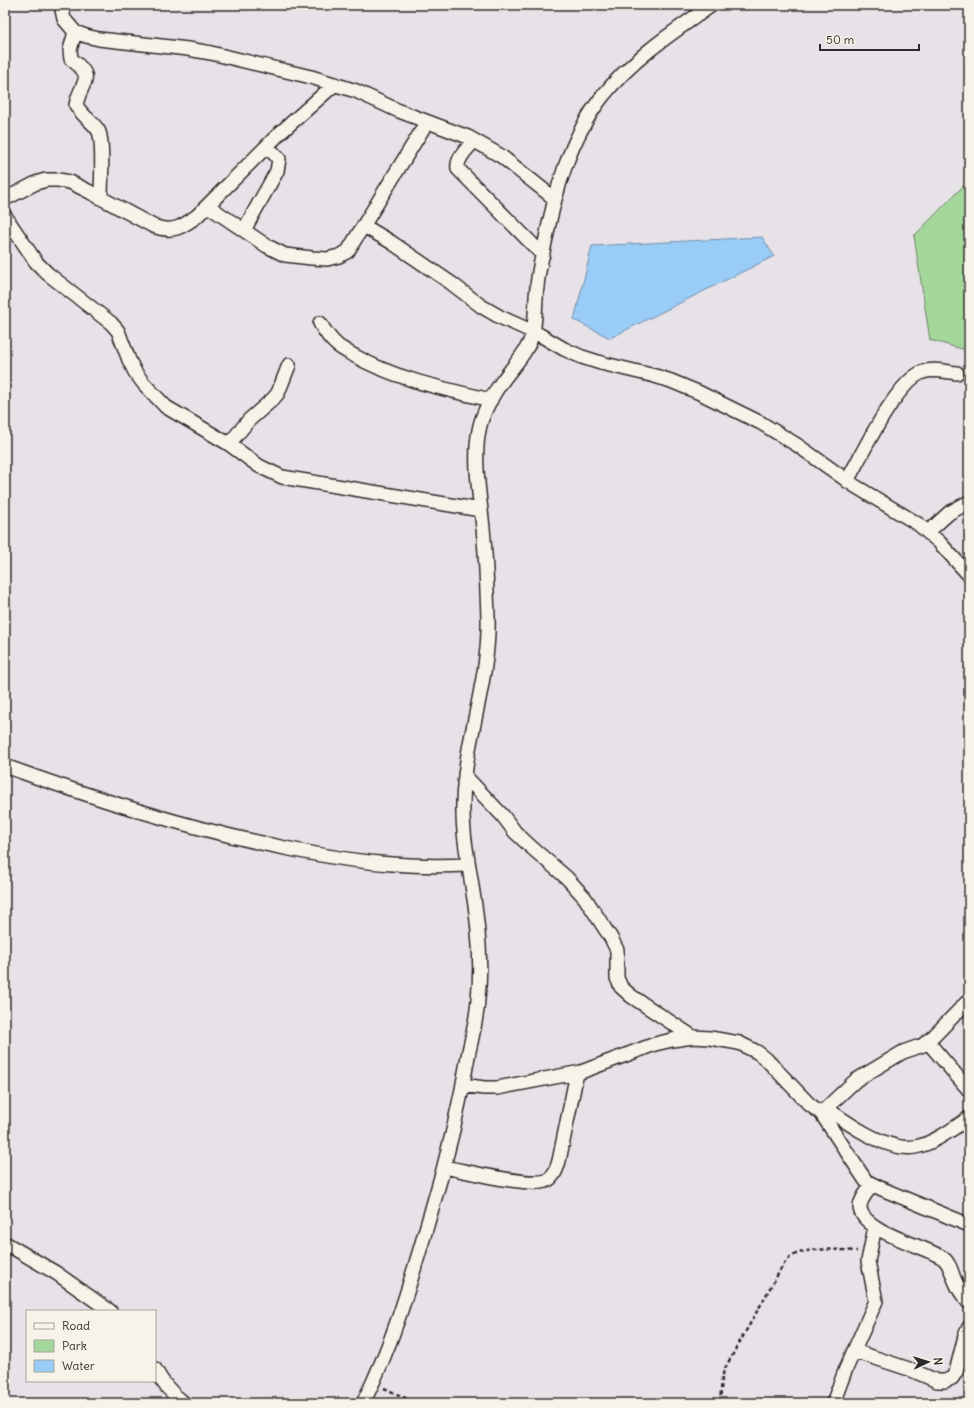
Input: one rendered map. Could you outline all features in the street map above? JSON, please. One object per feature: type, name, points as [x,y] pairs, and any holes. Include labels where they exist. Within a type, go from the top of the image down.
[{"type":"street","points":[[61,5],[64,19],[75,32],[86,36],[99,39],[188,49],[210,53],[311,77],[356,92],[399,111],[474,140],[501,156],[555,198]]},
{"type":"street","points":[[363,1403],[387,1350],[409,1288],[444,1167],[464,1085],[477,1014],[480,978],[477,928],[464,830],[463,804],[465,776],[471,738],[489,641],[484,545],[478,476],[479,430],[490,400],[528,345],[533,333],[537,284],[555,198],[569,156],[586,122],[602,97],[625,72],[660,42],[712,5]]},
{"type":"street","points":[[75,32],[70,56],[71,59],[82,68],[86,74],[86,78],[77,98],[76,105],[80,112],[100,132],[101,198]]},
{"type":"street","points":[[5,199],[36,183],[46,180],[70,182],[153,226],[162,230],[173,230],[183,226],[197,216],[267,146],[335,84]]},
{"type":"street","points":[[208,206],[267,246],[285,255],[312,258],[339,256],[348,251],[428,122]]},
{"type":"street","points":[[474,140],[459,160],[457,165],[458,168],[543,254]]},
{"type":"street","points":[[244,230],[277,171],[278,159],[267,146]]},
{"type":"street","points":[[5,216],[36,262],[48,274],[111,323],[118,331],[135,372],[144,384],[166,407],[229,444],[259,466],[282,477],[481,510]]},
{"type":"street","points":[[364,226],[451,283],[481,306],[500,317],[540,335],[564,349],[606,364],[655,376],[700,393],[761,423],[797,445],[847,481],[918,524],[939,542],[969,575]]},
{"type":"street","points":[[320,323],[326,334],[337,345],[385,371],[434,386],[490,400]]},
{"type":"street","points":[[229,444],[249,420],[278,393],[289,365]]},
{"type":"street","points":[[847,481],[891,402],[909,381],[924,371],[957,373]]},
{"type":"street","points":[[928,532],[949,512],[969,502]]},
{"type":"street","points":[[5,766],[100,799],[253,842],[334,857],[392,864],[426,866],[468,865]]},
{"type":"street","points":[[465,776],[515,832],[567,878],[585,898],[617,950],[617,978],[621,987],[631,996],[693,1037]]},
{"type":"street","points":[[824,1111],[856,1080],[903,1052],[923,1045],[934,1036],[969,1000]]},
{"type":"street","points":[[464,1085],[484,1088],[498,1088],[577,1073],[594,1068],[655,1044],[693,1037],[728,1040],[739,1043],[757,1052],[766,1059],[805,1101],[864,1134],[887,1143],[904,1147],[915,1147],[939,1137],[969,1118]]},
{"type":"street","points":[[927,1041],[969,1090]]},
{"type":"street","points":[[444,1167],[528,1183],[548,1180],[554,1174],[559,1161],[577,1073]]},
{"type":"street","points":[[824,1111],[861,1174],[872,1185],[969,1224]]},
{"type":"street","points":[[872,1185],[863,1198],[860,1206],[862,1215],[875,1228],[932,1252],[944,1259],[949,1264],[957,1285],[969,1303]]},
{"type":"street","points":[[833,1403],[845,1371],[876,1301],[870,1271],[869,1252],[875,1228]]},
{"type":"street","points":[[5,1243],[62,1276],[109,1310]]},
{"type":"street","points":[[854,1351],[909,1369],[937,1381],[945,1381],[952,1378],[956,1372],[965,1336],[969,1327]]},
{"type":"street","points":[[156,1371],[160,1379],[184,1403]]},
{"type":"path","points":[[720,1403],[724,1370],[782,1267],[790,1258],[802,1253],[813,1251],[832,1250],[869,1252]]},
{"type":"path","points":[[373,1383],[416,1403]]},
{"type":"green space","points":[[969,180],[969,351],[930,340],[914,236]]},
{"type":"water","points":[[762,237],[774,256],[610,338],[574,320],[592,246]]}]
